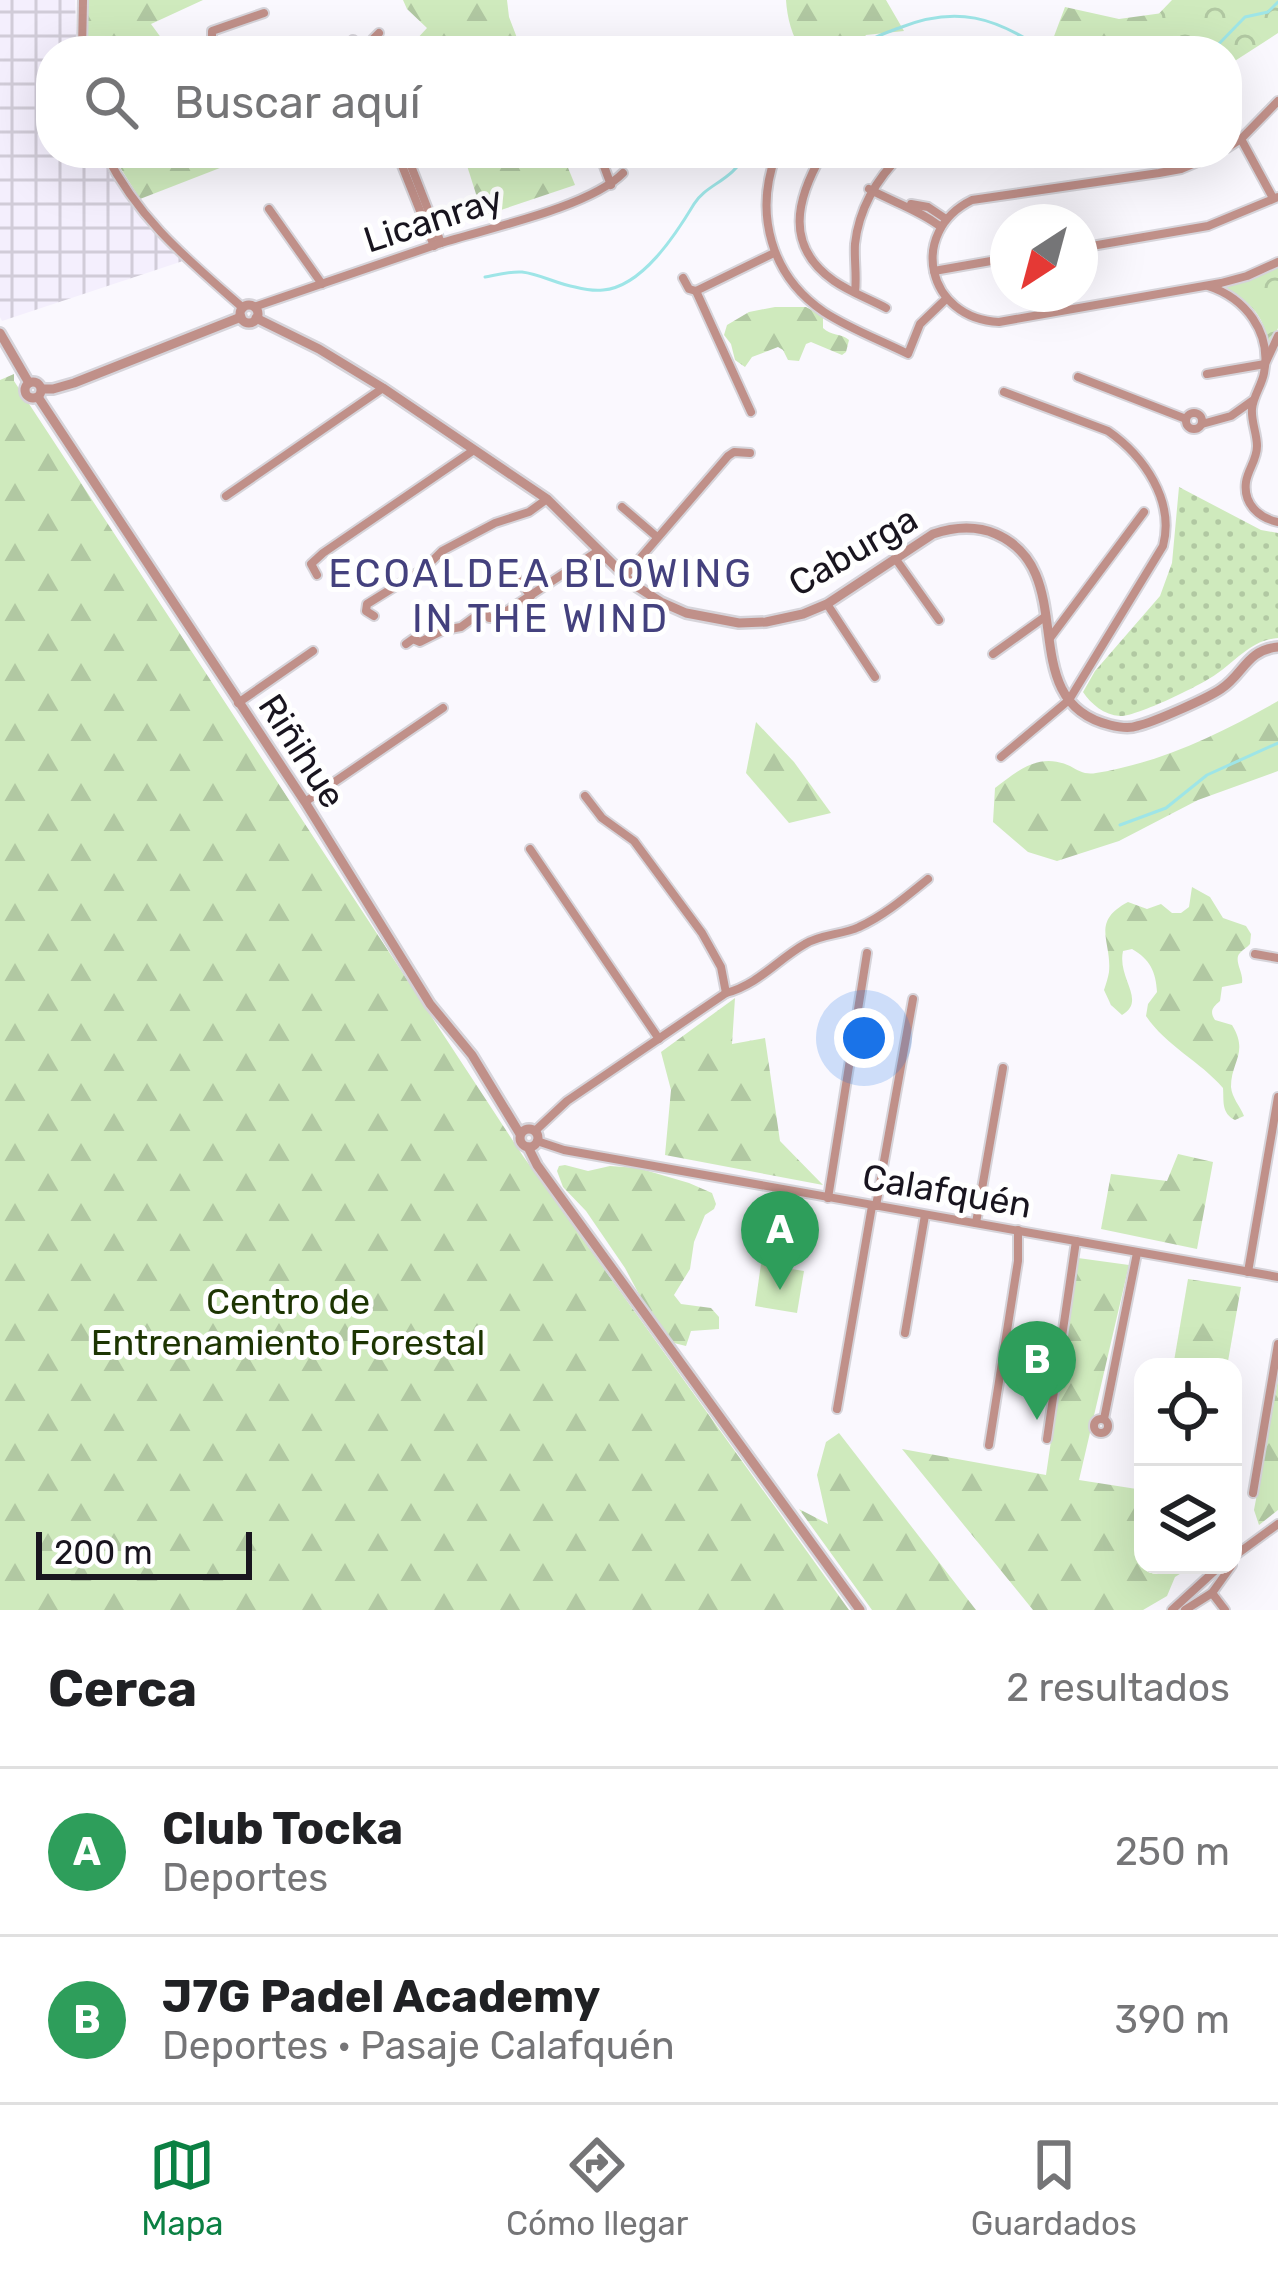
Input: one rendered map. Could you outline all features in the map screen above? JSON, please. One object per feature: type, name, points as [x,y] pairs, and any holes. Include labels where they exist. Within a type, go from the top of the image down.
[{"type":"street","points":[[82,36],[83,0]]},
{"type":"street","points":[[210,36],[213,30],[263,14]]},
{"type":"street","points":[[376,36],[379,33]]},
{"type":"street","points":[[1242,138],[1278,101]]},
{"type":"street","points":[[1098,245],[1208,226],[1275,197],[1242,141]]},
{"type":"street","name":"Caburga","points":[[113,168],[142,214],[248,312],[383,388],[547,499],[624,578],[673,608],[725,622],[773,621],[803,614],[827,604],[942,531],[970,528],[997,535],[1031,564],[1039,579],[1054,673],[1069,700]]},
{"type":"street","points":[[408,168],[438,244]]},
{"type":"street","points":[[604,168],[610,185]]},
{"type":"street","points":[[771,168],[766,211],[774,253],[794,286],[820,309],[908,354],[920,324],[947,298]]},
{"type":"street","points":[[818,168],[802,197],[797,223],[800,235],[818,267],[831,279],[886,308]]},
{"type":"street","points":[[855,292],[855,242],[862,213],[870,189],[888,168]]},
{"type":"street","points":[[1180,168],[972,200],[944,223],[934,248],[934,272],[947,298],[970,316],[999,322],[1206,285],[1247,276],[1278,262]]},
{"type":"street","name":"Licanray","points":[[40,393],[322,284],[581,200],[623,173]]},
{"type":"street","points":[[870,189],[904,206],[928,207],[944,223]]},
{"type":"street","points":[[269,209],[322,284]]},
{"type":"street","points":[[683,278],[696,291],[774,253]]},
{"type":"street","points":[[934,272],[990,261]]},
{"type":"street","points":[[1206,285],[1230,295],[1249,313],[1262,336],[1264,374],[1253,400],[1257,452],[1247,479],[1247,496],[1258,514],[1278,522]]},
{"type":"street","points":[[696,291],[751,412]]},
{"type":"street","points":[[0,334],[29,383],[38,383],[40,393]]},
{"type":"street","points":[[1265,364],[1278,336]]},
{"type":"street","points":[[1207,374],[1265,364]]},
{"type":"street","points":[[1078,377],[1186,419],[1196,413],[1202,424],[1231,416],[1253,400]]},
{"type":"street","points":[[226,496],[383,388]]},
{"type":"street","points":[[1001,758],[1069,700],[1163,546],[1167,526],[1166,512],[1148,472],[1118,437],[1004,392]]},
{"type":"street","name":"Riñihue","points":[[40,393],[430,1004],[472,1055],[521,1142],[533,1140],[537,1165],[860,1610]]},
{"type":"street","points":[[1231,416],[1253,426]]},
{"type":"street","points":[[317,575],[310,564],[474,450]]},
{"type":"street","points":[[624,578],[728,456],[750,453]]},
{"type":"street","points":[[374,616],[366,611],[367,604],[425,568],[442,551],[495,523],[529,512],[547,499]]},
{"type":"street","points":[[622,507],[657,537]]},
{"type":"street","points":[[1049,639],[1144,512]]},
{"type":"street","points":[[406,644],[413,638],[420,642],[461,627],[481,606],[489,618],[496,618],[598,551]]},
{"type":"street","points":[[895,558],[939,620]]},
{"type":"street","points":[[506,565],[530,596]]},
{"type":"street","points":[[827,604],[875,677]]},
{"type":"street","points":[[993,654],[1046,616]]},
{"type":"street","points":[[1069,700],[1096,720],[1136,727],[1219,691],[1256,653],[1278,647]]},
{"type":"street","points":[[238,703],[313,652]]},
{"type":"street","points":[[305,802],[443,709]]},
{"type":"street","points":[[585,796],[602,818],[634,841],[702,932],[721,967],[726,993]]},
{"type":"street","points":[[530,849],[659,1039]]},
{"type":"street","points":[[533,1140],[567,1101],[726,993],[757,980],[802,945],[883,914],[928,879]]},
{"type":"street","points":[[828,1198],[868,953]]},
{"type":"street","points":[[1255,954],[1278,958]]},
{"type":"street","points":[[836,1409],[913,999]]},
{"type":"street","points":[[976,1223],[1003,1068]]},
{"type":"street","points":[[1248,1272],[1278,1097]]},
{"type":"street","name":"Calafquén","points":[[533,1140],[553,1148],[1278,1277]]},
{"type":"street","points":[[905,1334],[925,1215]]},
{"type":"street","points":[[989,1445],[1018,1261],[1018,1230]]},
{"type":"street","points":[[1047,1439],[1076,1241]]},
{"type":"street","points":[[1104,1419],[1137,1253]]},
{"type":"street","points":[[1253,1493],[1278,1345]]},
{"type":"street","points":[[1242,1552],[1278,1524]]},
{"type":"street","points":[[1172,1610],[1212,1574]]},
{"type":"street","points":[[1185,1610],[1212,1593],[1225,1574]]},
{"type":"street","points":[[1212,1593],[1225,1610]]},
{"type":"shaded area","points":[[0,0],[75,0],[76,36],[36,36],[36,168],[108,168],[143,220],[183,261],[2,321]]},
{"type":"green space","points":[[88,0],[203,0],[151,24],[160,36],[87,36]]},
{"type":"green space","points":[[403,0],[507,0],[516,36],[420,36],[427,28]]},
{"type":"green space","points":[[786,0],[886,0],[904,31],[794,36]]},
{"type":"green space","points":[[1172,0],[1278,0],[1278,33],[1242,56],[1242,36],[1137,36]]},
{"type":"green space","points":[[1065,7],[1119,19],[1170,12],[1159,36],[1054,36]]},
{"type":"green space","points":[[120,168],[220,168],[140,199]]},
{"type":"green space","points":[[468,168],[568,168],[575,185],[483,216]]},
{"type":"green space","points":[[1278,262],[1278,328],[1268,355],[1266,332],[1257,313],[1223,286]]},
{"type":"green space","points":[[806,307],[823,316],[823,328],[849,340],[846,352],[842,355],[811,342],[799,361],[788,360],[778,347],[752,357],[745,367],[735,360],[724,335],[727,325],[749,312]]},
{"type":"green space","name":"Centro de Entrenamiento Forestal","points":[[14,374],[14,381],[523,1156],[849,1610],[0,1610],[0,380]]},
{"type":"green space","points":[[1179,487],[1261,530],[1278,533],[1278,638],[1252,647],[1215,675],[1168,700],[1128,715],[1114,715],[1098,708],[1083,692],[1095,671],[1160,596],[1172,563]]},
{"type":"green space","points":[[1278,701],[1278,771],[1198,800],[1119,841],[1057,861],[1028,852],[993,822],[995,788],[1030,765],[1059,762],[1089,773],[1144,762]]},
{"type":"green space","points":[[756,722],[794,762],[831,813],[789,823],[746,773]]},
{"type":"green space","points":[[1192,887],[1210,897],[1223,918],[1246,926],[1251,934],[1250,944],[1238,956],[1242,983],[1222,987],[1212,1012],[1215,1020],[1232,1025],[1239,1043],[1231,1087],[1244,1116],[1235,1120],[1225,1110],[1223,1088],[1146,1016],[1157,992],[1153,972],[1143,957],[1132,949],[1123,951],[1132,1003],[1122,1015],[1104,990],[1109,972],[1105,933],[1109,917],[1128,902],[1147,909],[1161,904],[1172,913],[1181,913],[1189,907]]},
{"type":"green space","points":[[735,998],[732,1044],[765,1038],[780,1141],[823,1185],[665,1155],[671,1090],[661,1052]]},
{"type":"green space","points":[[1178,1154],[1213,1162],[1197,1249],[1101,1229],[1111,1174],[1167,1181]]},
{"type":"green space","points":[[565,1165],[588,1171],[610,1166],[638,1168],[712,1193],[716,1204],[705,1215],[690,1269],[674,1295],[681,1304],[711,1308],[719,1317],[719,1329],[691,1331],[686,1346],[674,1343],[650,1315],[586,1211],[563,1187],[557,1171]]},
{"type":"green space","points":[[1078,1258],[1129,1265],[1079,1480],[1134,1489],[1134,1574],[1180,1574],[1167,1596],[1143,1610],[1033,1610],[902,1449],[1046,1475]]},
{"type":"green space","points":[[761,1264],[804,1271],[797,1313],[755,1306]]},
{"type":"green space","points":[[1188,1279],[1241,1287],[1229,1358],[1175,1358]]},
{"type":"green space","points":[[1278,1380],[1278,1510],[1259,1525],[1254,1510]]},
{"type":"green space","points":[[839,1433],[976,1610],[872,1610],[799,1509],[828,1524],[817,1475],[826,1442]]},
{"type":"waterway","points":[[1227,36],[1245,17],[1268,12],[1278,2]]},
{"type":"waterway","points":[[880,36],[920,21],[957,16],[992,23],[1020,36]]},
{"type":"waterway","points":[[485,277],[522,272],[585,289],[617,287],[656,257],[699,197],[736,168]]},
{"type":"waterway","points":[[1120,825],[1166,808],[1207,775],[1278,743]]},
{"type":"place","name":"Club Tocka","points":[[780,1290]]},
{"type":"place","name":"J7G Padel Academy","points":[[1037,1420]]},
{"type":"district","name":"ECOALDEA BLOWING IN THE WIND","points":[[541,596]]}]
